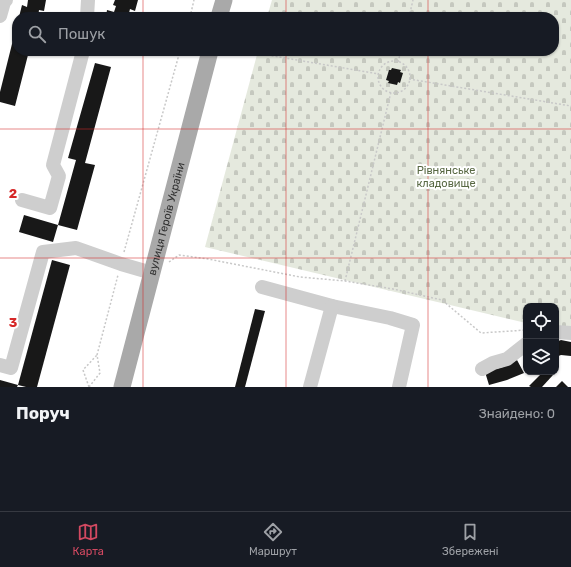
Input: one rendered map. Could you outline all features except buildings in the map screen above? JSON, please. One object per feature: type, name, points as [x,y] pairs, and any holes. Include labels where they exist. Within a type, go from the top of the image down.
[{"type":"main road","points":[[220,12],[224,0]]},
{"type":"main road","name":"вулиця Героїв України","points":[[122,387],[209,56]]},
{"type":"lane","points":[[0,16],[6,0]]},
{"type":"lane","points":[[87,12],[88,0]]},
{"type":"lane","points":[[22,200],[50,208],[59,176],[53,165],[83,56]]},
{"type":"lane","points":[[0,365],[11,368],[43,252],[76,248],[152,273]]},
{"type":"lane","points":[[262,287],[332,306],[390,318],[413,325],[399,387]]},
{"type":"lane","points":[[310,387],[332,306]]},
{"type":"lane","points":[[559,332],[571,333]]},
{"type":"lane","points":[[482,369],[493,363],[507,359],[523,346]]},
{"type":"path","points":[[191,12],[194,0]]},
{"type":"path","points":[[410,12],[413,0]]},
{"type":"path","points":[[89,387],[100,373],[97,355],[179,56]]},
{"type":"path","points":[[273,56],[379,74]]},
{"type":"path","points":[[398,62],[400,56]]},
{"type":"path","points":[[398,62],[404,65],[408,70],[409,79],[404,89],[398,92],[385,90],[378,80],[381,68],[386,64],[398,62]]},
{"type":"path","points":[[409,79],[571,106]]},
{"type":"path","points":[[345,281],[391,92]]},
{"type":"path","points":[[168,262],[180,255],[208,259],[300,278],[345,281],[393,289],[442,300],[481,333],[523,330]]},
{"type":"path","points":[[89,387],[83,370],[97,355]]},
{"type":"green space","name":"Рівнянське кладовище","points":[[272,0],[571,0],[571,326],[559,326],[559,303],[523,303],[523,322],[205,247],[257,56],[559,56],[559,12],[268,12]]}]
